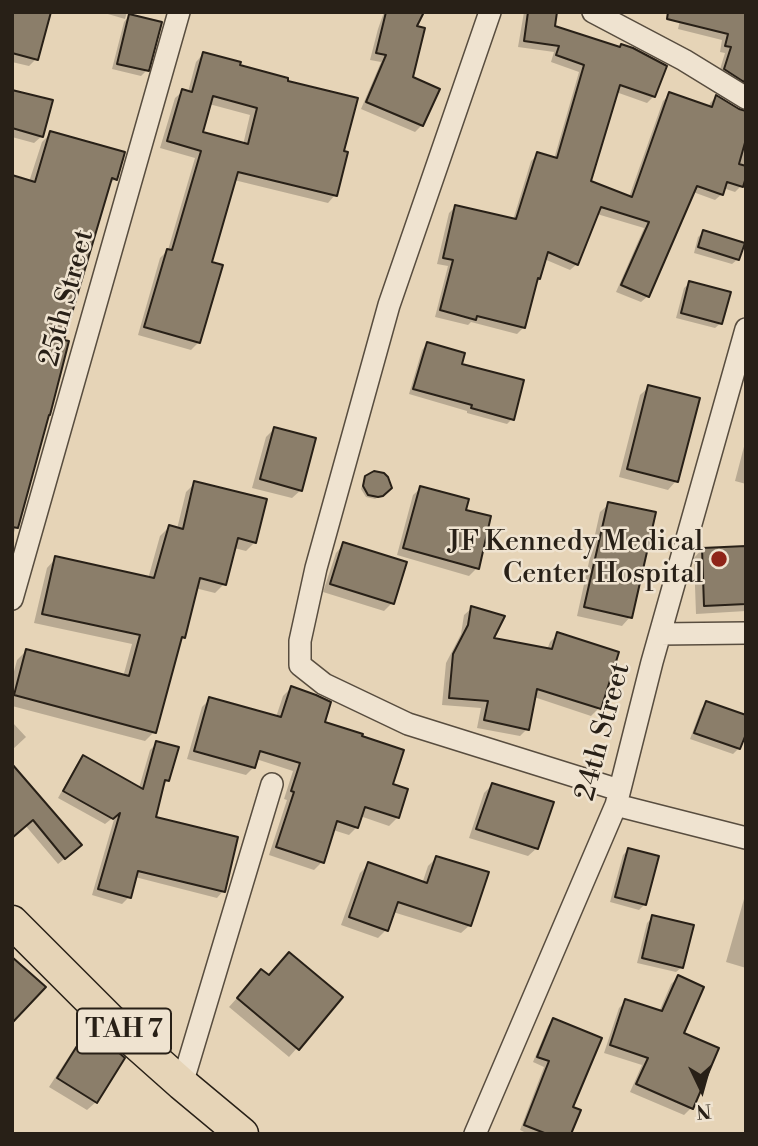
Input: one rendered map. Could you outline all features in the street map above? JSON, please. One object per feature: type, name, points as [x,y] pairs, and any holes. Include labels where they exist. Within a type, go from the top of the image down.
[{"type":"highway","name":"TAH 7","points":[[12,922],[110,1020],[242,1134]]},
{"type":"street","name":"25th Street","points":[[12,599],[179,12]]},
{"type":"street","points":[[490,12],[389,305],[316,568],[300,641],[300,665],[324,684],[408,724],[746,838]]},
{"type":"street","points":[[593,12],[684,60],[746,98]]},
{"type":"street","name":"24th Street","points":[[475,1134],[618,797],[660,634],[746,329]]},
{"type":"street","points":[[660,634],[746,633]]},
{"type":"street","points":[[182,1084],[272,785]]},
{"type":"building","points":[[12,12],[51,12],[38,60],[12,53]]},
{"type":"building","points":[[386,12],[424,12],[417,26],[425,28],[413,77],[440,89],[423,126],[366,102],[386,55],[376,53]]},
{"type":"building","points":[[528,12],[557,12],[555,26],[620,47],[621,44],[633,48],[667,66],[655,97],[620,85],[591,181],[632,197],[669,92],[712,107],[716,95],[746,111],[746,139],[739,164],[746,166],[746,177],[743,187],[727,182],[723,195],[697,186],[649,297],[621,285],[649,222],[601,207],[578,265],[548,252],[525,328],[477,316],[476,320],[440,310],[453,260],[443,258],[455,205],[516,219],[537,152],[557,158],[584,65],[556,55],[559,46],[524,41]]},
{"type":"building","points":[[668,12],[746,12],[744,82],[724,69],[731,47],[725,46],[728,34],[667,19]]},
{"type":"building","points":[[129,14],[162,22],[149,71],[117,64]]},
{"type":"building","points":[[203,52],[288,78],[288,81],[358,98],[344,151],[348,152],[337,196],[238,172],[212,262],[223,265],[200,343],[144,327],[167,249],[172,250],[201,151],[167,141],[182,89],[192,92]],"holes":[[[213,96],[257,108],[248,144],[203,132]]]},
{"type":"building","points":[[12,90],[53,100],[43,137],[12,128]]},
{"type":"building","points":[[50,131],[125,152],[117,180],[112,178],[64,340],[69,341],[18,528],[12,527],[12,175],[35,182]]},
{"type":"building","points":[[703,230],[745,243],[739,260],[698,247]]},
{"type":"building","points":[[689,281],[731,292],[722,324],[681,313]]},
{"type":"building","points":[[427,342],[465,353],[462,364],[524,380],[514,420],[413,389]]},
{"type":"building","points":[[648,385],[700,398],[678,482],[627,469]]},
{"type":"building","points":[[274,427],[316,438],[302,491],[260,479]]},
{"type":"building","points":[[374,471],[384,473],[392,488],[383,496],[368,495],[363,486],[365,476]]},
{"type":"building","points":[[194,481],[267,499],[256,543],[238,538],[226,585],[200,578],[156,733],[14,695],[26,649],[129,676],[140,635],[42,614],[55,556],[154,578],[169,525],[183,529]]},
{"type":"building","points":[[420,486],[469,499],[466,510],[491,516],[479,569],[403,548]]},
{"type":"building","points":[[608,502],[656,512],[632,618],[584,607]]},
{"type":"building","points":[[343,542],[407,562],[394,604],[330,584]]},
{"type":"building","points":[[746,546],[746,604],[704,606],[702,548]]},
{"type":"building","points":[[471,606],[505,616],[494,638],[552,649],[557,632],[619,652],[601,709],[537,689],[529,730],[484,720],[488,701],[449,698],[453,654],[468,625]]},
{"type":"building","points":[[291,686],[331,702],[325,722],[404,750],[393,784],[408,789],[399,818],[365,807],[358,828],[337,821],[324,863],[276,847],[294,792],[291,791],[300,763],[260,751],[255,768],[194,751],[209,697],[281,717]]},
{"type":"building","points":[[706,701],[746,715],[746,734],[740,749],[694,733]]},
{"type":"building","points":[[156,741],[179,747],[169,781],[165,780],[156,817],[238,837],[225,892],[138,871],[131,898],[98,889],[120,813],[113,819],[63,791],[83,755],[143,789]]},
{"type":"building","points":[[12,764],[82,845],[65,859],[33,820],[12,838]]},
{"type":"building","points":[[492,783],[554,802],[538,849],[476,829]]},
{"type":"building","points":[[628,848],[659,856],[646,905],[615,897]]},
{"type":"building","points":[[436,856],[489,872],[471,926],[398,902],[388,931],[349,917],[368,862],[427,883]]},
{"type":"building","points":[[652,915],[694,925],[683,968],[642,958]]},
{"type":"building","points":[[289,952],[343,997],[299,1050],[237,998],[261,969],[269,975]]},
{"type":"building","points":[[12,957],[46,987],[12,1023]]},
{"type":"building","points":[[678,975],[704,987],[684,1033],[719,1048],[693,1109],[636,1084],[648,1058],[610,1045],[625,999],[662,1011]]},
{"type":"building","points":[[553,1018],[602,1038],[573,1107],[581,1110],[571,1134],[547,1134],[524,1125],[549,1061],[537,1057]]},
{"type":"building","points":[[87,1030],[125,1058],[97,1103],[57,1078]]},
{"type":"place","name":"JF Kennedy Medical Center Hospital","points":[[719,559]]}]
